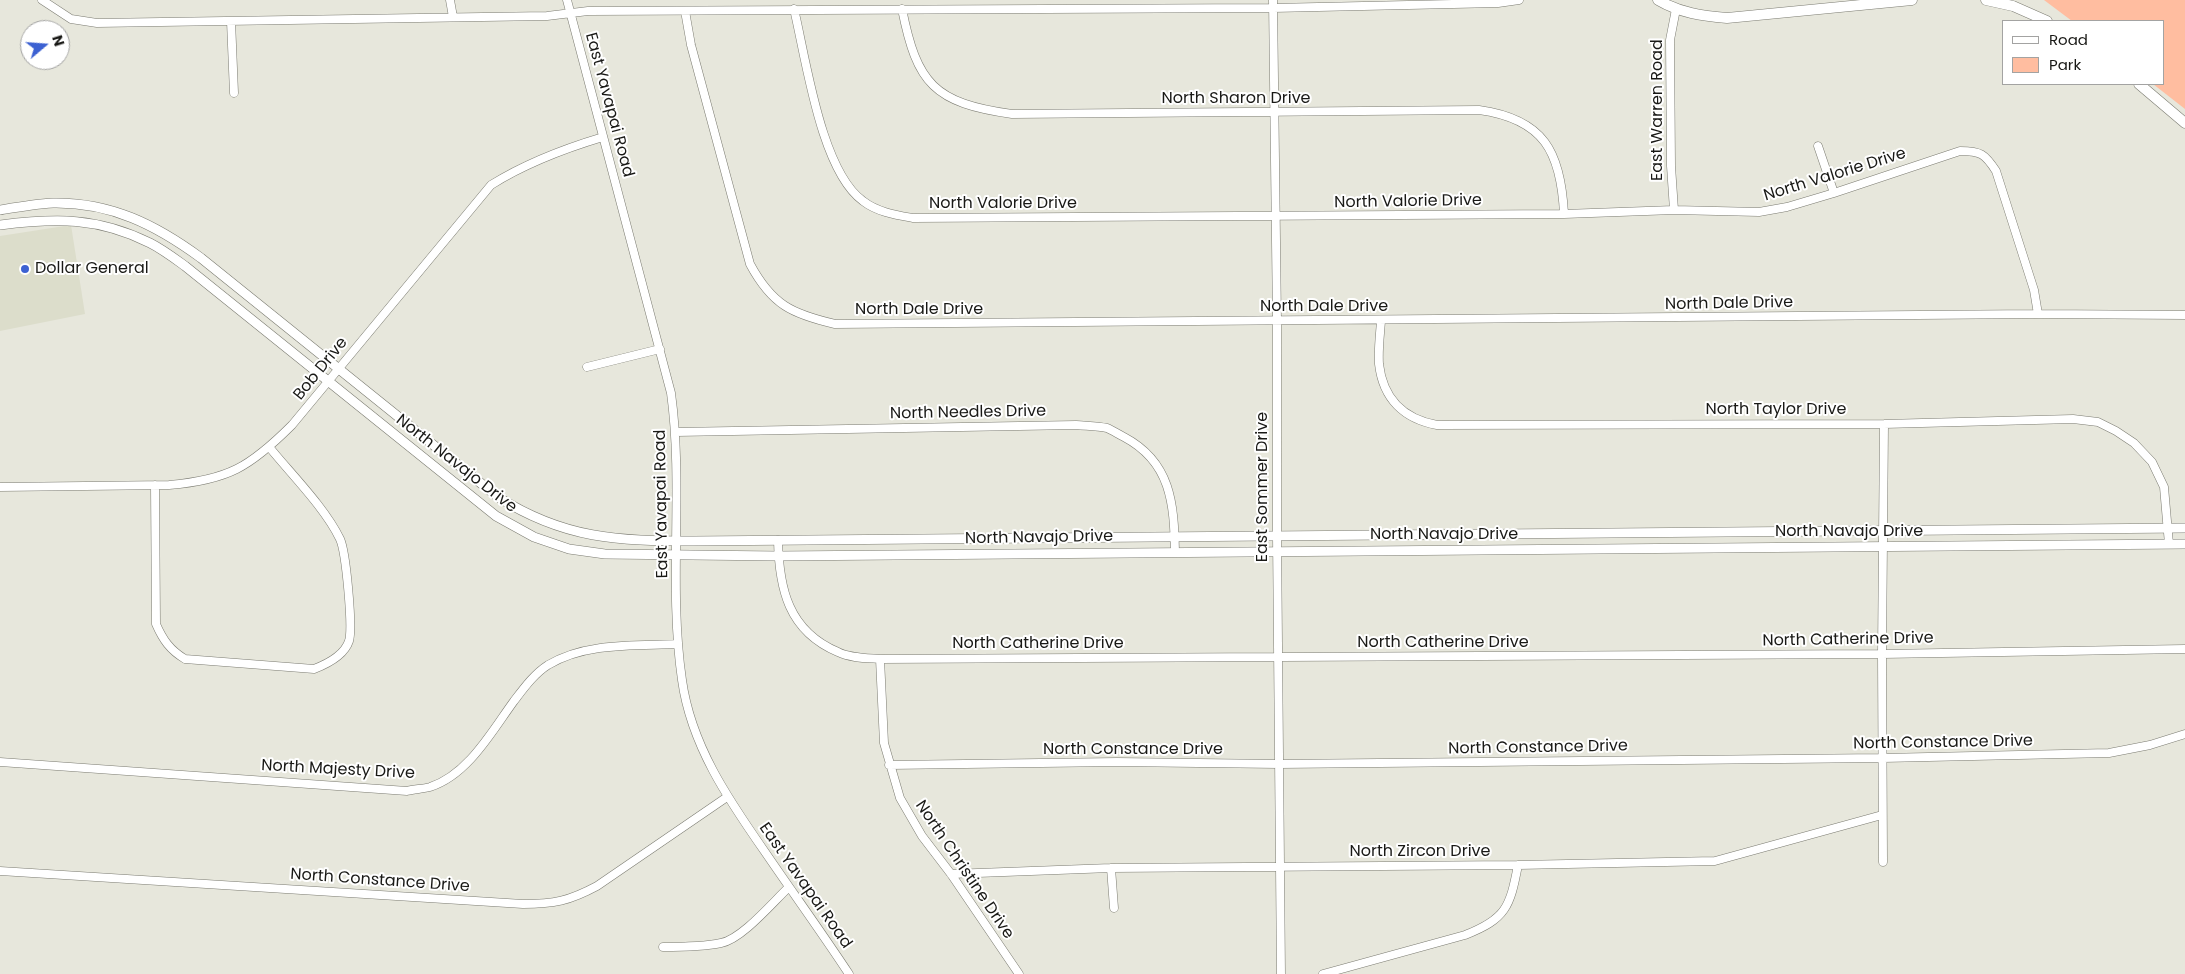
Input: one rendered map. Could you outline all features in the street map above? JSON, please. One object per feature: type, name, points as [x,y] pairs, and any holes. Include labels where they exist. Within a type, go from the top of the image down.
[{"type":"main road","points":[[1658,0],[1676,9],[1701,16],[1727,18],[1912,0]]},
{"type":"main road","points":[[1986,0],[2013,6],[2045,20]]},
{"type":"main road","points":[[2140,85],[2185,123]]},
{"type":"street","points":[[42,0],[71,19],[97,23],[453,17],[571,14],[588,11],[1498,3],[1519,0]]},
{"type":"street","points":[[450,0],[453,17]]},
{"type":"street","name":"East Yavapai Road","points":[[567,0],[671,392],[676,432],[678,644],[682,681],[690,715],[703,752],[727,797],[849,974]]},
{"type":"street","name":"East Sommer Drive","points":[[1273,4],[1278,321],[1276,535],[1279,658],[1281,974]]},
{"type":"street","name":"North Sharon Drive","points":[[902,8],[909,45],[919,69],[935,89],[960,103],[986,110],[1012,114],[1479,110],[1501,113],[1523,122],[1543,139],[1557,164],[1563,189],[1564,214]]},
{"type":"street","name":"North Valorie Drive","points":[[794,9],[822,128],[832,159],[846,184],[862,201],[883,212],[913,218],[1564,214],[1674,210],[1758,212],[1788,207],[1960,151],[1976,151],[1987,157],[1996,171],[2034,290],[2038,314]]},
{"type":"street","name":"East Warren Road","points":[[1674,210],[1671,166],[1670,40],[1676,9]]},
{"type":"street","name":"North Dale Drive","points":[[685,10],[691,45],[750,264],[762,285],[784,306],[805,317],[835,324],[1381,321],[2038,314],[2185,315]]},
{"type":"street","points":[[231,21],[234,93]]},
{"type":"street","name":"Bob Drive","points":[[0,487],[155,485],[197,482],[222,477],[251,461],[270,448],[292,426],[491,185],[513,171],[534,161],[603,137]]},
{"type":"street","points":[[1818,146],[1834,193]]},
{"type":"street","name":"North Navajo Drive","points":[[0,210],[54,203],[106,209],[129,216],[172,236],[480,484],[518,510],[543,522],[573,532],[604,538],[676,541],[2185,528]]},
{"type":"street","name":"North Navajo Drive","points":[[0,225],[38,220],[61,220],[120,230],[151,244],[201,279],[470,496],[510,525],[534,537],[569,549],[605,554],[778,556],[2185,544]]},
{"type":"street","points":[[201,279],[211,266]]},
{"type":"street","name":"North Taylor Drive","points":[[1381,321],[1379,364],[1385,388],[1397,407],[1420,422],[1437,425],[1884,424],[2073,419],[2098,422],[2134,443],[2152,462],[2164,487],[2169,544]]},
{"type":"street","points":[[587,367],[660,349]]},
{"type":"street","points":[[1883,862],[1884,424]]},
{"type":"street","name":"North Needles Drive","points":[[676,432],[1076,426],[1107,428],[1132,442],[1153,458],[1168,487],[1175,552]]},
{"type":"street","points":[[155,485],[156,624],[162,638],[172,651],[185,660],[314,669],[328,664],[341,653],[349,642],[350,628],[341,540],[330,522],[270,448]]},
{"type":"street","points":[[470,496],[480,484]]},
{"type":"street","name":"North Catherine Drive","points":[[778,540],[780,577],[786,602],[799,622],[817,640],[838,652],[856,657],[880,659],[1882,654],[2185,649]]},
{"type":"street","name":"North Majesty Drive","points":[[0,762],[407,790],[430,787],[454,774],[475,754],[519,695],[536,675],[548,665],[571,654],[599,648],[678,644]]},
{"type":"street","name":"North Christine Drive","points":[[880,659],[884,743],[888,764],[900,798],[922,836],[951,874],[1019,974]]},
{"type":"street","name":"North Constance Drive","points":[[888,764],[1117,762],[1279,764],[1883,758],[2110,753],[2150,745],[2185,734]]},
{"type":"street","name":"North Constance Drive","points":[[0,871],[523,904],[551,904],[577,896],[597,886],[727,797]]},
{"type":"street","name":"North Zircon Drive","points":[[951,874],[1111,868],[1518,865],[1715,861],[1882,815]]},
{"type":"street","points":[[1323,974],[1465,935],[1485,927],[1501,914],[1512,896],[1518,865]]},
{"type":"street","points":[[1111,868],[1114,908]]},
{"type":"street","points":[[663,947],[722,943],[733,938],[749,927],[789,887]]},
{"type":"shaded area","points":[[71,225],[85,314],[0,331],[0,236]]},
{"type":"green space","points":[[2044,0],[2185,0],[2185,109],[2154,85],[2165,85],[2165,20],[2071,20]]},
{"type":"place","name":"Dollar General","points":[[25,269]]}]
